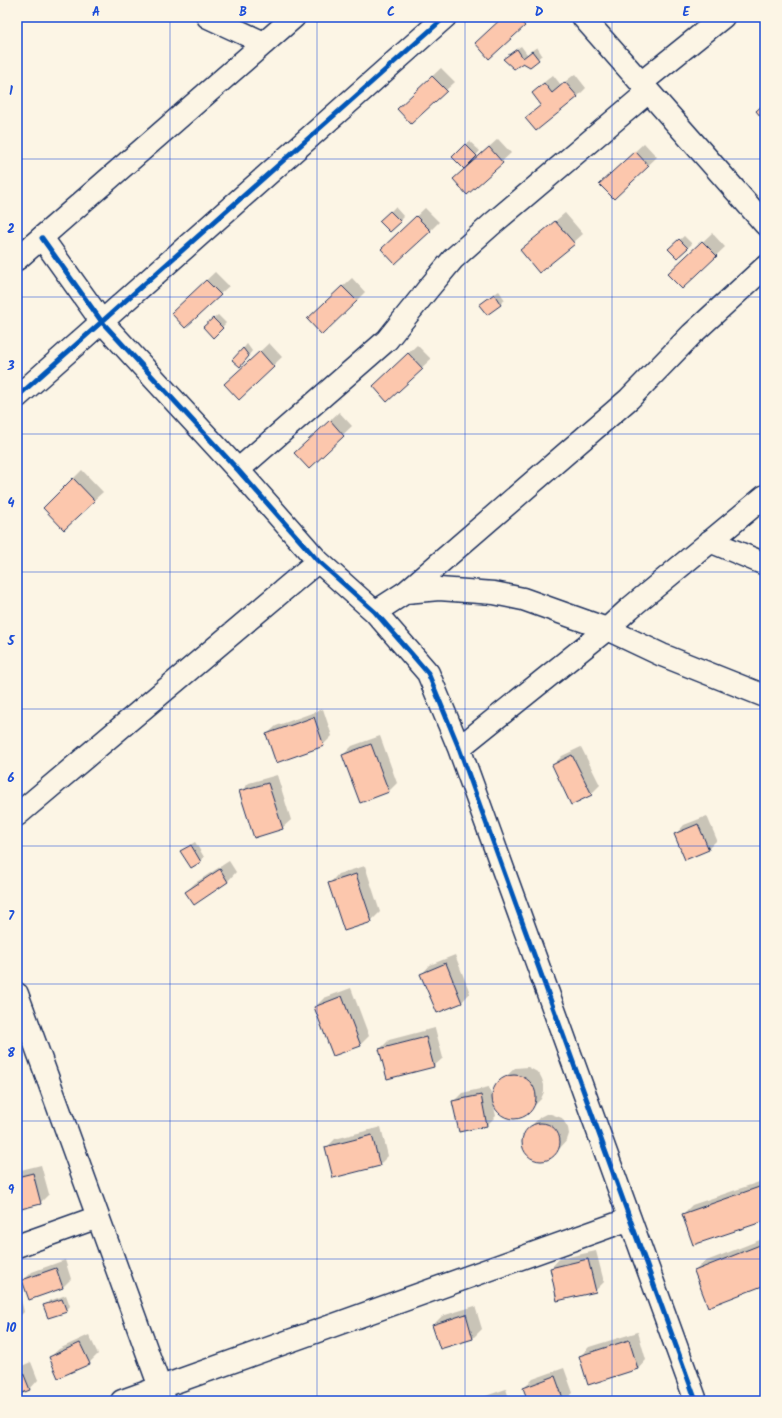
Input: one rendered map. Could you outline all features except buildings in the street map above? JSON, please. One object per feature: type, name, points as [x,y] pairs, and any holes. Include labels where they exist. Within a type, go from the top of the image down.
[{"type":"street","points":[[208,17],[264,43]]},
{"type":"street","points":[[17,259],[294,17]]},
{"type":"street","points":[[17,397],[445,17]]},
{"type":"street","points":[[582,17],[765,224]]},
{"type":"street","points":[[238,470],[387,340],[428,289],[454,260],[723,17]]},
{"type":"street","points":[[42,238],[102,322],[238,470],[318,561],[375,612],[428,673],[459,748],[696,1401]]},
{"type":"street","points":[[375,612],[406,592],[629,398],[692,334],[765,267]]},
{"type":"street","points":[[459,748],[607,629],[630,608],[765,496]]},
{"type":"street","points":[[710,541],[765,564]]},
{"type":"street","points":[[17,815],[318,561]]},
{"type":"street","points":[[406,592],[439,589],[494,593],[523,599],[607,629],[662,655],[765,696]]},
{"type":"street","points":[[17,994],[26,1047],[98,1217],[163,1394]]},
{"type":"street","points":[[17,1246],[98,1217]]},
{"type":"street","points":[[122,1401],[163,1394],[630,1219]]},
{"type":"cycle path","points":[[17,397],[445,17]]},
{"type":"cycle path","points":[[42,238],[102,322],[238,470],[318,561],[375,612],[428,673],[459,748],[696,1401]]}]
